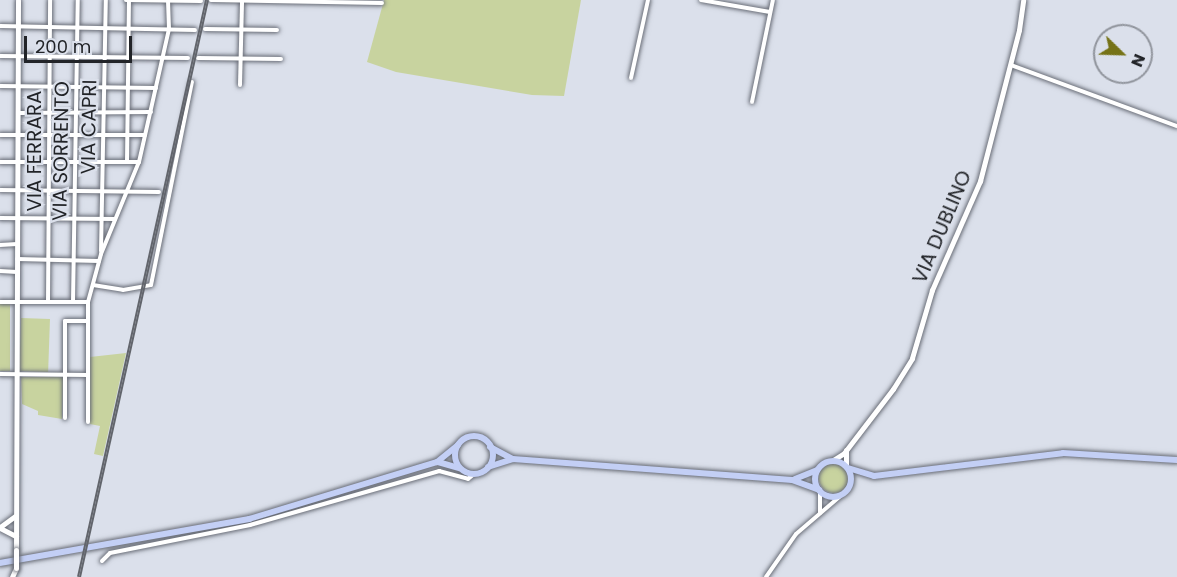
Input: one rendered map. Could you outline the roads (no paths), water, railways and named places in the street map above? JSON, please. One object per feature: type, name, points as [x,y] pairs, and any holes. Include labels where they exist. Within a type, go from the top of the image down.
[{"type":"main road","points":[[0,563],[250,522],[437,462],[458,445],[475,436],[513,459]]},
{"type":"main road","points":[[458,445],[455,456],[460,468]]},
{"type":"main road","points":[[488,467],[492,455],[490,447]]},
{"type":"main road","points":[[437,462],[474,474],[513,459],[792,480],[820,490],[829,496],[844,493],[849,486],[874,476],[1063,453],[1177,460]]},
{"type":"main road","points":[[792,480],[817,470],[833,460],[874,476]]},
{"type":"main road","points":[[847,467],[849,486]]},
{"type":"main road","points":[[817,470],[820,490]]},
{"type":"street","points":[[14,577],[16,568],[18,0]]},
{"type":"street","name":"VIA FERRARA","points":[[48,302],[50,0]]},
{"type":"street","name":"VIA SORRENTO","points":[[73,302],[78,0]]},
{"type":"street","name":"VIA CAPRI","points":[[101,254],[106,0]]},
{"type":"street","points":[[127,162],[128,0],[201,1]]},
{"type":"street","points":[[88,422],[88,302],[101,254],[139,162],[169,29],[168,0]]},
{"type":"street","points":[[211,0],[381,3]]},
{"type":"street","points":[[240,86],[242,0]]},
{"type":"street","points":[[631,78],[648,0]]},
{"type":"street","points":[[701,0],[770,12]]},
{"type":"street","points":[[752,102],[773,0]]},
{"type":"street","name":"VIA DUBLINO","points":[[833,460],[848,446],[912,358],[932,290],[980,181],[1011,65],[1023,0]]},
{"type":"street","points":[[0,26],[195,30]]},
{"type":"street","points":[[205,29],[278,30]]},
{"type":"street","points":[[0,56],[188,58]]},
{"type":"street","points":[[198,58],[281,59]]},
{"type":"street","points":[[1011,65],[1177,126]]},
{"type":"street","points":[[93,285],[142,289],[151,285],[192,82]]},
{"type":"street","points":[[0,86],[156,88]]},
{"type":"street","points":[[19,113],[151,112]]},
{"type":"street","points":[[0,135],[145,135]]},
{"type":"street","points":[[0,162],[139,162]]},
{"type":"street","points":[[0,190],[159,192]]},
{"type":"street","points":[[0,218],[115,219]]},
{"type":"street","points":[[0,244],[18,244]]},
{"type":"street","points":[[17,259],[99,261]]},
{"type":"street","points":[[0,272],[17,272]]},
{"type":"street","points":[[0,302],[88,302]]},
{"type":"street","points":[[65,418],[65,321],[88,321]]},
{"type":"street","points":[[0,374],[88,375]]},
{"type":"street","points":[[847,467],[848,446]]},
{"type":"street","points":[[102,561],[110,553],[250,522],[439,471],[468,479],[474,474]]},
{"type":"street","points":[[820,490],[820,514]]},
{"type":"street","points":[[766,577],[796,534],[844,493]]},
{"type":"street","points":[[8,527],[15,514]]},
{"type":"street","points":[[0,527],[15,526]]},
{"type":"street","points":[[8,527],[16,536]]},
{"type":"railway","points":[[79,577],[207,0]]}]
